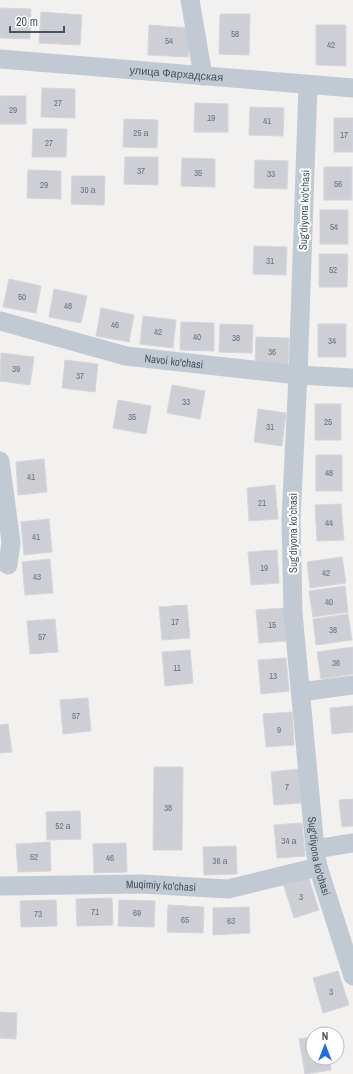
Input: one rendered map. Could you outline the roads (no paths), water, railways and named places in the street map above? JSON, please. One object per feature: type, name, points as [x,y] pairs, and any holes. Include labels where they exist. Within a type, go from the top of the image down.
[{"type":"street","points":[[190,0],[203,76]]},
{"type":"street","name":"улица Фархадская","points":[[0,60],[353,88]]},
{"type":"street","name":"Sug'diyona ko'chasi","points":[[308,85],[298,375],[291,519],[294,613],[300,692],[317,858],[353,976]]},
{"type":"street","name":"Navoi ko'chasi","points":[[0,321],[126,356],[298,375],[353,378]]},
{"type":"street","points":[[0,461],[11,542],[8,565]]},
{"type":"street","points":[[300,692],[353,685]]},
{"type":"street","name":"Muqimiy ko'chasi","points":[[0,886],[141,884],[228,889],[317,858],[353,843]]}]
